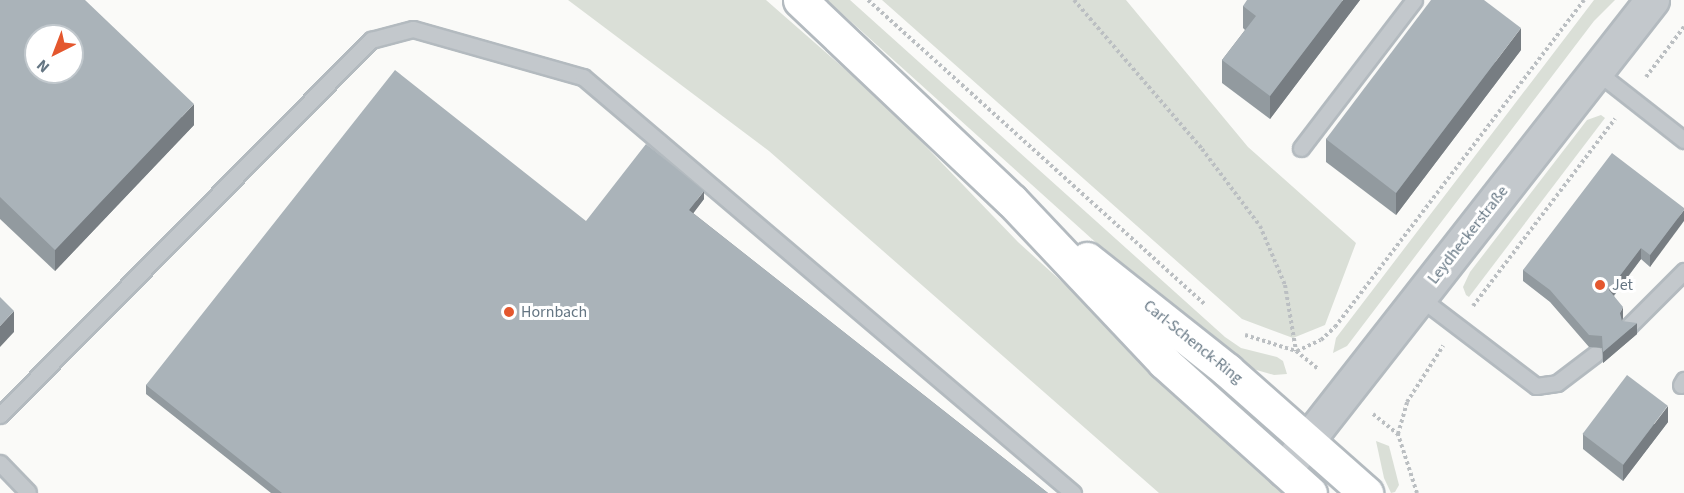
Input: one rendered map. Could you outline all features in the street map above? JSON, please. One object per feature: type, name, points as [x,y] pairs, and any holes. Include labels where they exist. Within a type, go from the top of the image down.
[{"type":"main road","name":"Carl-Schenck-Ring","points":[[800,0],[1012,201],[1135,333],[1310,493]]},
{"type":"main road","name":"Carl-Schenck-Ring","points":[[1012,201],[1187,336],[1366,493]]},
{"type":"street","name":"Leydheckerstraße","points":[[1284,470],[1652,0]]},
{"type":"lane","points":[[1301,148],[1414,0]]},
{"type":"lane","points":[[0,416],[370,40],[413,29],[583,77],[1073,493]]},
{"type":"lane","points":[[1596,71],[1682,133]]},
{"type":"lane","points":[[1629,326],[1684,271]]},
{"type":"lane","points":[[1419,297],[1536,386],[1557,383],[1595,354]]},
{"type":"lane","points":[[0,463],[28,492]]},
{"type":"path","points":[[868,0],[1209,307]]},
{"type":"path","points":[[1074,0],[1202,149],[1260,226],[1286,285],[1296,351]]},
{"type":"path","points":[[1296,351],[1321,340],[1335,327],[1584,0]]},
{"type":"path","points":[[1414,492],[1398,434],[1415,386],[1684,27]]},
{"type":"path","points":[[1240,332],[1272,346],[1296,351],[1314,365]]},
{"type":"path","points":[[1376,416],[1398,434]]},
{"type":"shaded area","points":[[568,0],[766,0],[887,106],[1018,242],[1295,493],[1159,493],[769,151]]},
{"type":"shaded area","points":[[827,0],[850,0],[1225,337],[1241,348],[1277,357],[1283,361],[1287,374],[1274,375],[1236,364],[1215,350]]},
{"type":"shaded area","points":[[882,0],[1126,0],[1248,147],[1356,243],[1325,325],[1293,338],[1242,319]]},
{"type":"shaded area","points":[[1594,0],[1615,0],[1594,21],[1347,346],[1333,353],[1336,338]]},
{"type":"shaded area","points":[[1601,115],[1605,118],[1469,297],[1466,295],[1463,287],[1470,272],[1587,120]]},
{"type":"shaded area","points":[[1376,441],[1389,446],[1399,485],[1395,492],[1391,493],[1384,478]]},
{"type":"building","points":[[0,0],[85,0],[194,104],[55,250],[0,197]]},
{"type":"building","points":[[1247,0],[1343,0],[1270,96],[1222,60],[1256,16],[1243,6]]},
{"type":"building","points":[[1431,0],[1484,0],[1521,28],[1396,193],[1326,139]]},
{"type":"building","name":"Hornbach","points":[[395,70],[586,221],[646,144],[704,191],[689,210],[1048,493],[282,493],[146,385]]},
{"type":"building","points":[[1612,153],[1684,210],[1650,255],[1641,248],[1609,290],[1623,307],[1620,313],[1622,321],[1637,323],[1603,352],[1602,336],[1589,335],[1550,290],[1523,270]]},
{"type":"building","points":[[0,297],[14,311],[0,326]]},
{"type":"building","points":[[1627,375],[1668,406],[1623,465],[1582,434]]},
{"type":"place","name":"Jet","points":[[1600,285]]},
{"type":"place","name":"Hornbach","points":[[509,312]]}]
